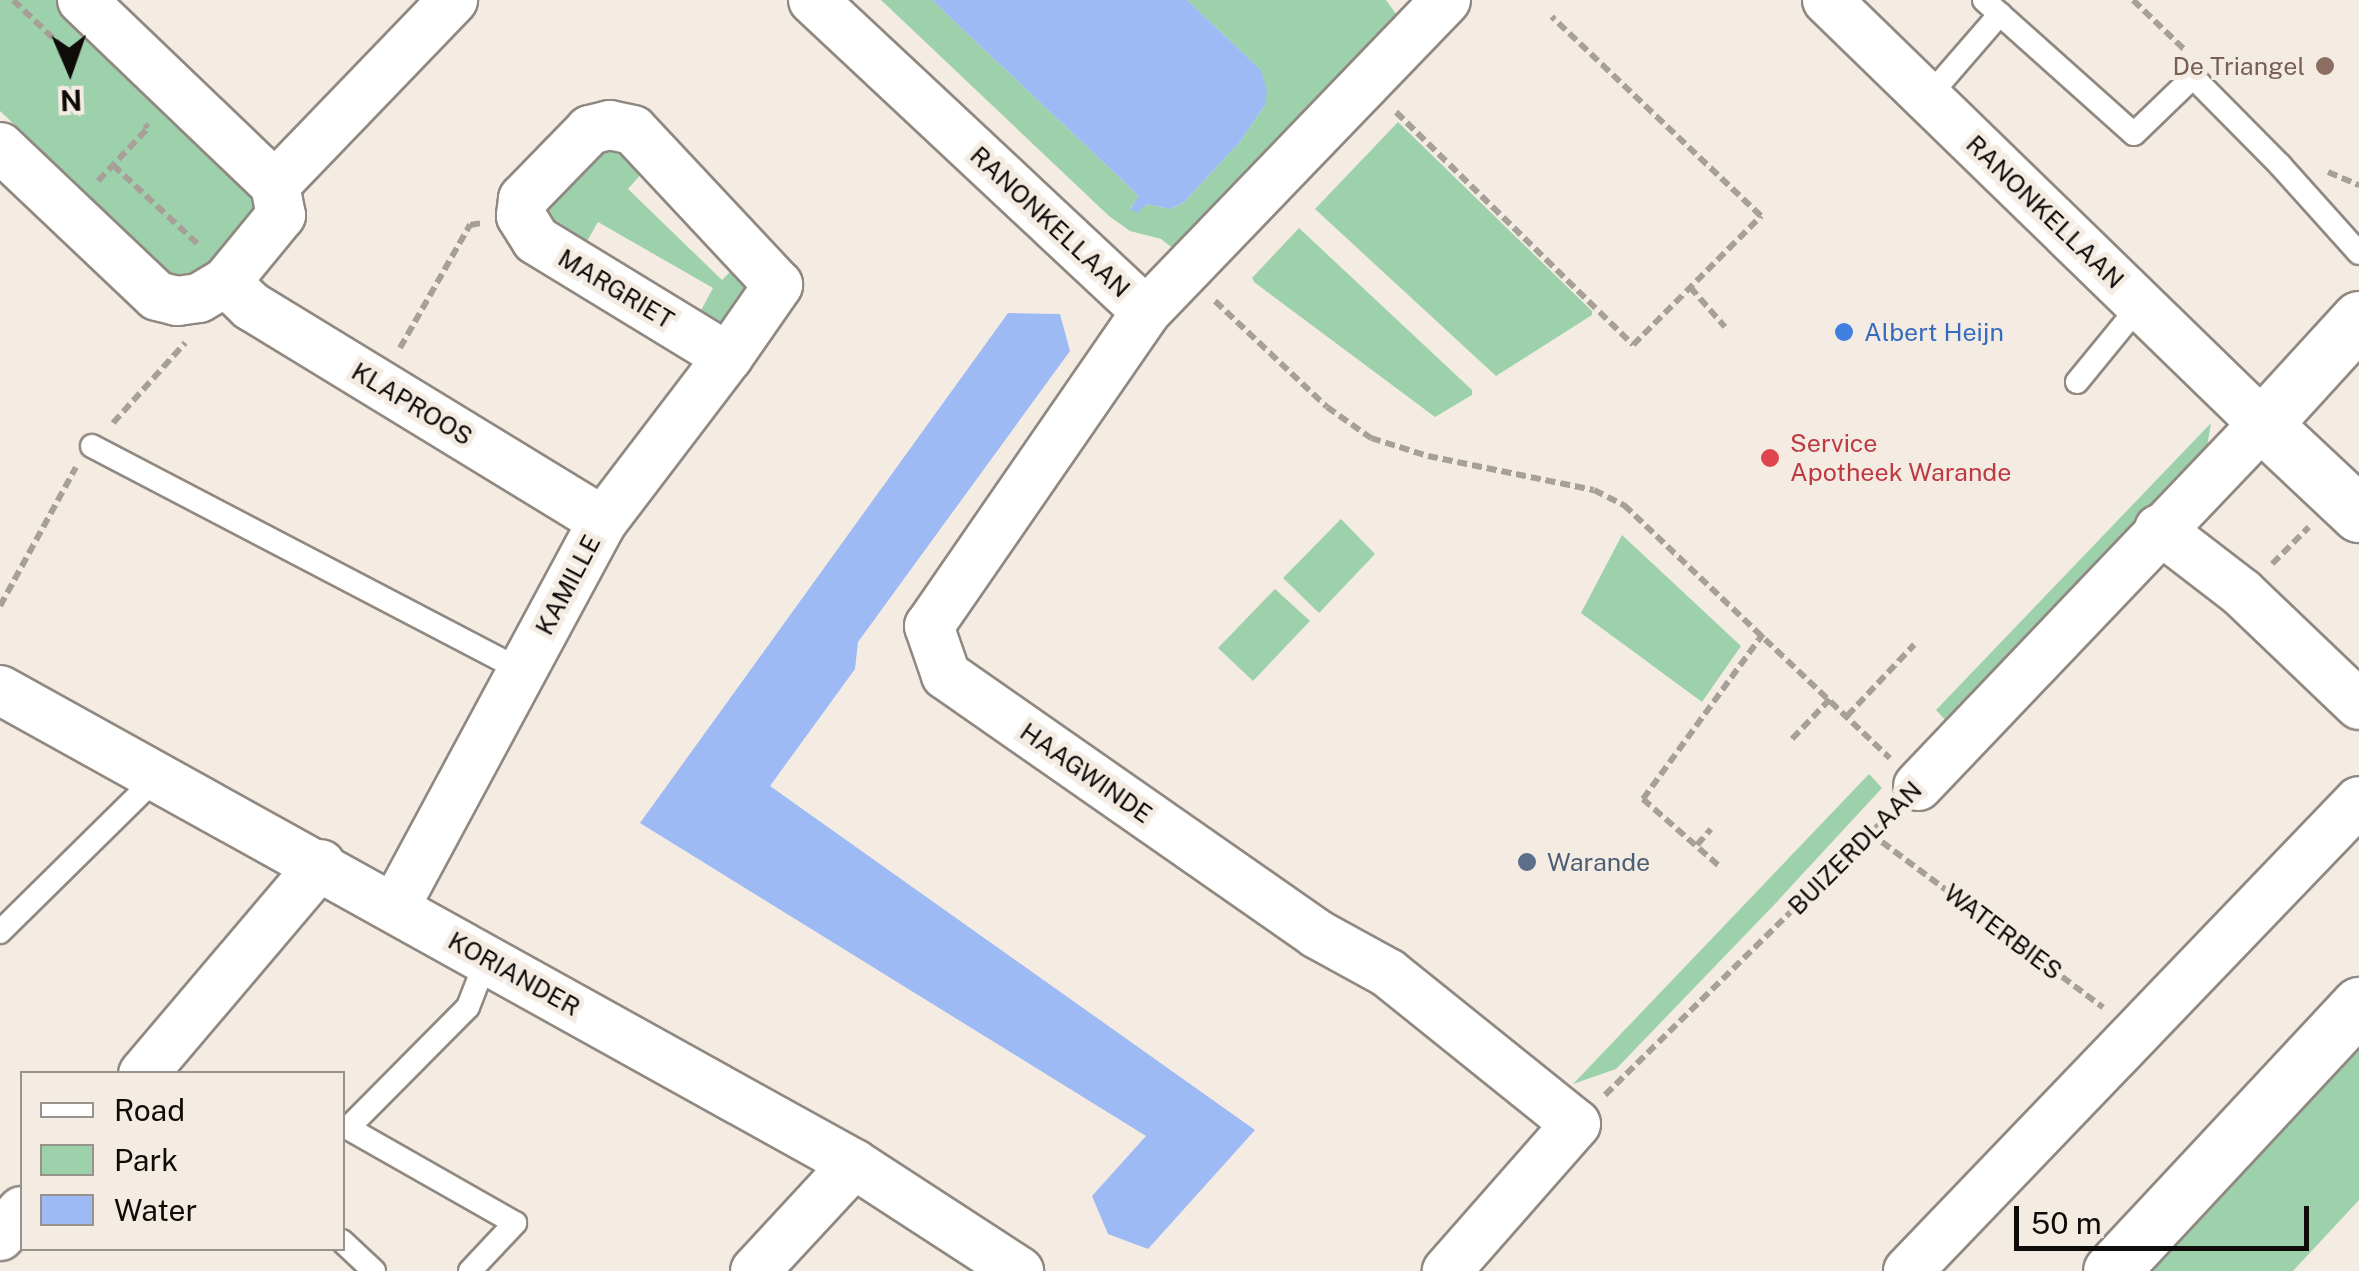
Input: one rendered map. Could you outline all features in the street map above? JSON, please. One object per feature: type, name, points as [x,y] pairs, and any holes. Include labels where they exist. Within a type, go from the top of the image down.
[{"type":"street","points":[[0,147],[157,296],[177,301],[199,298],[217,260],[281,216],[276,186],[82,0]]},
{"type":"street","points":[[276,186],[453,0]]},
{"type":"street","name":"RANONKELLAAN","points":[[813,0],[1146,312],[1446,0]]},
{"type":"street","name":"RANONKELLAAN","points":[[1826,0],[2262,424]]},
{"type":"street","name":"KAMILLE","points":[[395,907],[602,521],[778,285],[633,130],[610,125],[590,130],[523,199],[522,216]]},
{"type":"street","name":"MARGRIET","points":[[522,216],[536,240],[728,357]]},
{"type":"street","name":"KLAPROOS","points":[[217,260],[251,306],[602,521]]},
{"type":"street","name":"HAAGWINDE","points":[[1146,312],[929,626],[946,675],[1317,934],[1388,973],[1576,1124]]},
{"type":"street","points":[[2349,505],[2262,424],[2359,319]]},
{"type":"street","name":"BUIZERDLAAN","points":[[1918,786],[2262,424]]},
{"type":"street","points":[[2160,529],[2242,593],[2359,705]]},
{"type":"street","name":"KORIANDER","points":[[0,690],[321,864],[854,1164],[1019,1271]]},
{"type":"street","points":[[1908,1271],[2359,801]]},
{"type":"street","points":[[146,1071],[321,864]]},
{"type":"street","points":[[2111,1271],[2359,1005]]},
{"type":"street","points":[[1447,1271],[1576,1124]]},
{"type":"street","points":[[756,1271],[854,1164]]},
{"type":"street","points":[[0,1236],[20,1213]]},
{"type":"lane","points":[[1928,97],[1992,7],[2134,134],[2193,77],[2280,164],[2359,253]]},
{"type":"lane","points":[[2077,382],[2140,305]]},
{"type":"lane","points":[[92,446],[522,670]]},
{"type":"lane","points":[[0,932],[158,776]]},
{"type":"lane","points":[[470,1271],[515,1223],[348,1128],[468,1007],[486,958]]},
{"type":"lane","points":[[345,1244],[374,1271]]},
{"type":"path","points":[[13,0],[80,64]]},
{"type":"path","points":[[1366,83],[1632,344],[1762,216],[1552,17]]},
{"type":"path","points":[[68,212],[148,128],[134,115]]},
{"type":"path","points":[[114,165],[217,260]]},
{"type":"path","points":[[379,384],[470,224],[522,216]]},
{"type":"path","points":[[1184,272],[1327,407],[1371,438],[1428,456],[1594,490],[1624,505],[1918,786]]},
{"type":"path","points":[[1690,287],[1725,327]]},
{"type":"path","points":[[2242,593],[2349,505]]},
{"type":"path","points":[[1718,865],[1643,799],[1763,634]]},
{"type":"path","points":[[1847,716],[1914,645]]},
{"type":"path","points":[[1792,739],[1830,699]]},
{"type":"path","name":"BUIZERDLAAN","points":[[1576,1124],[1918,786]]},
{"type":"path","points":[[1696,845],[1711,829]]},
{"type":"path","name":"WATERBIES","points":[[1870,833],[2136,1031]]},
{"type":"green space","points":[[0,0],[65,0],[108,42],[99,52],[191,139],[201,130],[263,203],[210,274],[177,287],[55,182],[64,172],[0,111]]},
{"type":"green space","points":[[881,0],[932,0],[1140,197],[1130,208],[1147,204],[1170,209],[1184,202],[1239,143],[1265,105],[1261,70],[1187,0],[1386,0],[1399,18],[1175,250],[1161,239],[1130,231],[1109,216]]},
{"type":"green space","points":[[1398,122],[1592,315],[1496,376],[1315,209]]},
{"type":"green space","points":[[607,143],[647,167],[628,189],[722,280],[743,259],[762,283],[730,330],[699,314],[713,288],[598,222],[583,248],[544,221],[546,196]]},
{"type":"green space","points":[[1299,228],[1472,390],[1472,395],[1435,417],[1254,282],[1252,278]]},
{"type":"green space","points":[[2211,423],[2206,453],[1947,722],[1936,710]]},
{"type":"green space","points":[[1341,519],[1375,554],[1319,613],[1283,578]]},
{"type":"green space","points":[[1622,535],[1741,646],[1702,702],[1581,613]]},
{"type":"green space","points":[[1275,589],[1310,621],[1253,681],[1218,648]]},
{"type":"green space","points":[[1869,774],[1882,788],[1773,906],[1616,1069],[1573,1084]]},
{"type":"green space","points":[[2359,1031],[2359,1200],[2293,1271],[2133,1271]]},
{"type":"water","points":[[932,0],[1187,0],[1261,70],[1267,91],[1265,105],[1239,143],[1184,202],[1170,209],[1147,204],[1137,213],[1130,209],[1139,196]]},
{"type":"water","points":[[1008,313],[1060,314],[1070,351],[858,642],[855,669],[770,786],[1255,1130],[1148,1249],[1108,1234],[1092,1196],[1146,1136],[640,823]]},
{"type":"place","name":"De Triangel","points":[[2325,66]]},
{"type":"place","name":"Albert Heijn","points":[[1844,332]]},
{"type":"place","name":"Service Apotheek Warande","points":[[1770,458]]},
{"type":"place","name":"Warande","points":[[1527,862]]}]
